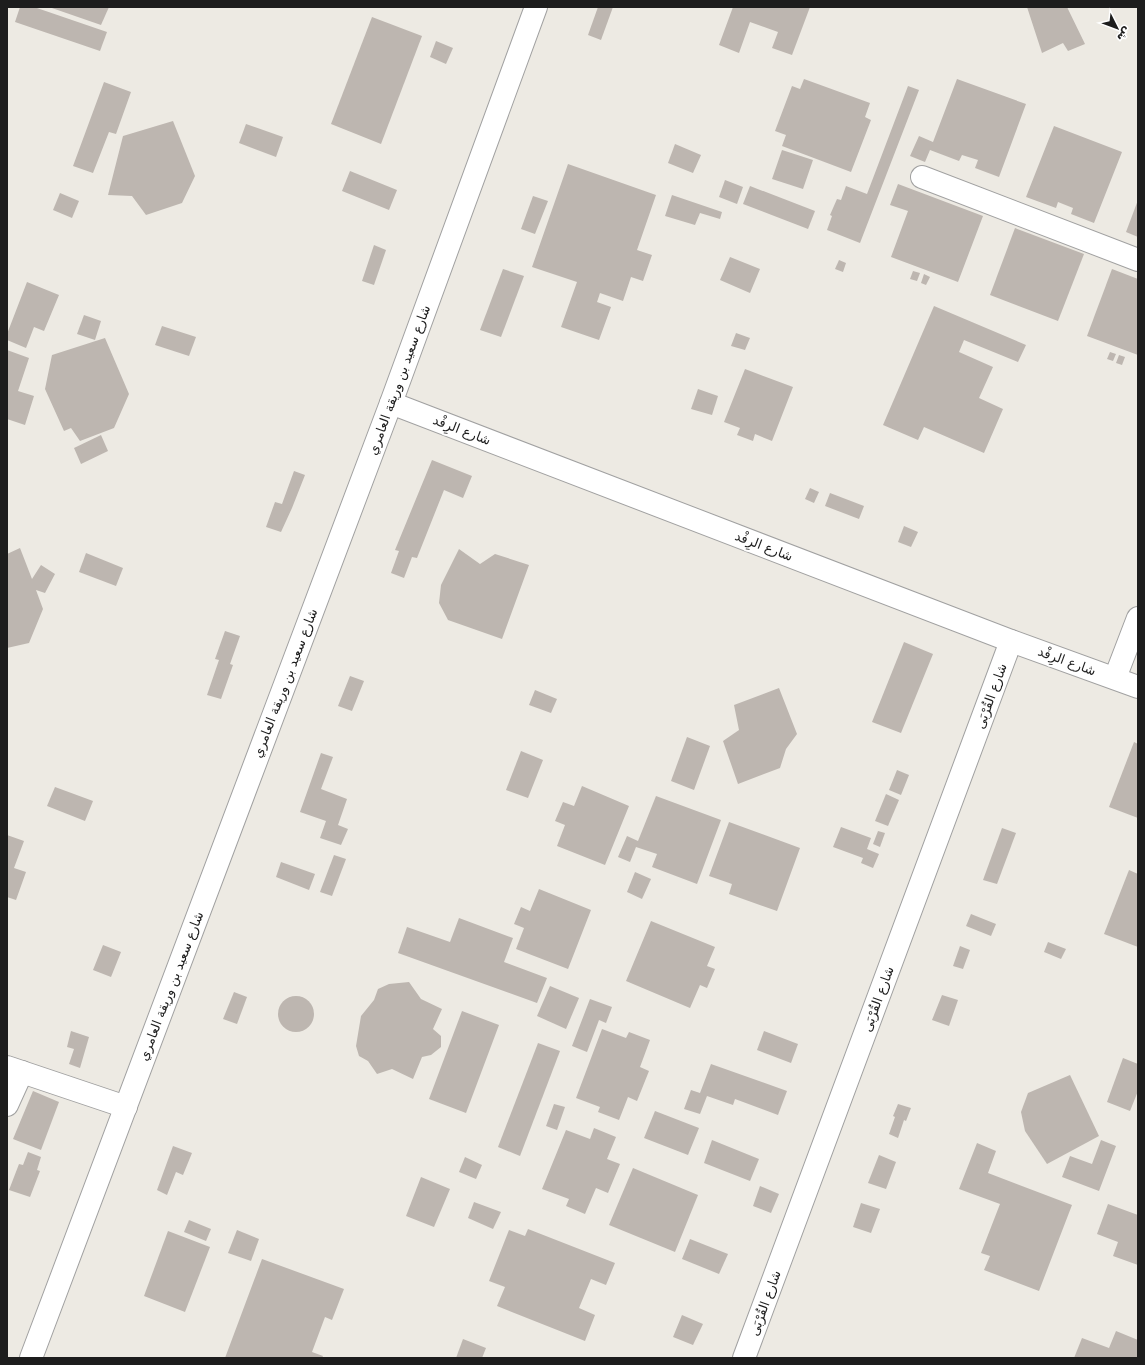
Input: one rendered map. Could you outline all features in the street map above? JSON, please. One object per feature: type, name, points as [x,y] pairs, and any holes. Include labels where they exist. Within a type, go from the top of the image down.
[{"type":"street","name":"شارع سعيد بن وريقة العامري","points":[[31,1358],[391,403],[536,7]]},
{"type":"street","points":[[922,177],[1138,260]]},
{"type":"street","name":"شارع الرِفْد","points":[[391,403],[1012,641],[1138,687]]},
{"type":"street","points":[[1115,678],[1138,618]]},
{"type":"street","name":"شارع القُرْبَى","points":[[744,1358],[1012,641]]},
{"type":"street","points":[[7,1105],[14,1070],[126,1107]]},
{"type":"building","points":[[20,7],[34,7],[107,32],[100,51],[15,22]]},
{"type":"building","points":[[49,7],[109,7],[101,25]]},
{"type":"building","points":[[598,7],[613,7],[601,40],[588,35]]},
{"type":"building","points":[[733,7],[810,7],[792,55],[772,48],[778,32],[750,22],[739,53],[719,45]]},
{"type":"building","points":[[1027,7],[1067,7],[1085,44],[1068,51],[1063,43],[1042,53]]},
{"type":"building","points":[[372,17],[422,36],[381,144],[331,124]]},
{"type":"building","points":[[436,41],[453,48],[446,64],[430,57]]},
{"type":"building","points":[[804,79],[870,103],[865,117],[871,120],[851,172],[782,146],[786,135],[775,131],[792,86],[800,89]]},
{"type":"building","points":[[957,79],[1026,104],[999,177],[975,168],[978,160],[962,155],[959,161],[930,150],[925,162],[910,156],[919,136],[933,142]]},
{"type":"building","points":[[104,82],[131,92],[116,134],[109,132],[93,173],[73,166]]},
{"type":"building","points":[[908,86],[919,90],[860,243],[827,230],[832,216],[830,215],[837,199],[841,200],[846,186],[867,194]]},
{"type":"building","points":[[173,121],[195,176],[182,203],[146,215],[132,196],[108,195],[123,136]]},
{"type":"building","points":[[246,124],[283,137],[276,157],[239,143]]},
{"type":"building","points":[[1054,126],[1122,152],[1094,223],[1071,214],[1073,208],[1058,202],[1056,208],[1026,197]]},
{"type":"building","points":[[675,144],[701,155],[693,173],[668,163]]},
{"type":"building","points":[[782,150],[813,160],[803,189],[772,179]]},
{"type":"building","points":[[568,164],[656,195],[637,250],[652,255],[643,281],[631,277],[623,301],[600,293],[597,302],[611,307],[599,340],[561,327],[577,282],[532,267]]},
{"type":"building","points":[[350,171],[397,190],[389,210],[342,191]]},
{"type":"building","points":[[725,180],[743,187],[737,204],[719,197]]},
{"type":"building","points":[[898,184],[983,216],[958,282],[891,257],[908,211],[890,205]]},
{"type":"building","points":[[750,186],[815,211],[808,229],[743,204]]},
{"type":"building","points":[[60,193],[79,201],[72,218],[53,210]]},
{"type":"building","points":[[672,195],[722,212],[720,219],[700,213],[695,225],[665,216]]},
{"type":"building","points":[[533,196],[548,201],[535,234],[521,229]]},
{"type":"building","points":[[1138,200],[1138,237],[1126,232]]},
{"type":"building","points":[[1015,228],[1084,254],[1058,321],[990,295]]},
{"type":"building","points":[[374,245],[386,250],[374,285],[362,281]]},
{"type":"building","points":[[730,257],[760,269],[750,293],[720,280]]},
{"type":"building","points":[[839,260],[846,263],[843,272],[835,269]]},
{"type":"building","points":[[503,269],[524,276],[501,337],[480,330]]},
{"type":"building","points":[[1112,269],[1138,279],[1138,355],[1087,336]]},
{"type":"building","points":[[913,271],[920,273],[917,281],[910,279]]},
{"type":"building","points":[[924,274],[930,277],[926,285],[921,283]]},
{"type":"building","points":[[27,282],[59,295],[44,331],[34,327],[26,348],[7,340],[7,334]]},
{"type":"building","points":[[934,306],[1026,345],[1018,362],[964,340],[959,352],[993,367],[979,398],[1003,409],[984,453],[924,427],[918,440],[883,425]]},
{"type":"building","points":[[84,315],[101,321],[95,340],[77,334]]},
{"type":"building","points":[[162,326],[196,337],[189,356],[155,345]]},
{"type":"building","points":[[736,333],[750,338],[745,350],[731,346]]},
{"type":"building","points":[[105,338],[129,394],[114,428],[80,441],[71,428],[64,431],[45,389],[52,355]]},
{"type":"building","points":[[7,350],[29,358],[18,391],[34,396],[25,425],[7,419]]},
{"type":"building","points":[[1110,352],[1116,354],[1113,361],[1107,359]]},
{"type":"building","points":[[1119,355],[1125,357],[1122,365],[1116,363]]},
{"type":"building","points":[[745,369],[793,387],[772,441],[755,434],[753,441],[737,435],[740,428],[724,422]]},
{"type":"building","points":[[698,389],[718,396],[712,415],[691,409]]},
{"type":"building","points":[[101,435],[108,451],[81,464],[74,448]]},
{"type":"building","points":[[432,460],[472,476],[463,498],[444,490],[417,558],[412,557],[404,578],[391,573],[399,551],[395,550]]},
{"type":"building","points":[[294,471],[305,475],[281,532],[266,527],[275,502],[282,504]]},
{"type":"building","points":[[810,488],[819,492],[814,503],[805,499]]},
{"type":"building","points":[[830,493],[864,506],[859,519],[825,506]]},
{"type":"building","points":[[904,526],[918,532],[911,547],[898,542]]},
{"type":"building","points":[[20,548],[32,579],[41,565],[55,574],[45,593],[36,590],[43,609],[29,643],[7,648],[7,554]]},
{"type":"building","points":[[459,549],[480,564],[495,554],[529,565],[502,639],[448,620],[439,603],[441,585]]},
{"type":"building","points":[[86,553],[123,568],[116,586],[79,572]]},
{"type":"building","points":[[225,631],[240,636],[230,664],[233,665],[221,699],[207,695],[219,660],[215,659]]},
{"type":"building","points":[[904,642],[933,654],[901,733],[872,722]]},
{"type":"building","points":[[350,676],[364,681],[352,711],[338,706]]},
{"type":"building","points":[[779,688],[797,734],[786,749],[780,768],[738,784],[723,741],[739,730],[734,705]]},
{"type":"building","points":[[535,690],[557,699],[551,713],[529,705]]},
{"type":"building","points":[[687,737],[710,746],[694,790],[671,781]]},
{"type":"building","points":[[1134,742],[1138,744],[1138,818],[1109,807]]},
{"type":"building","points":[[521,751],[543,760],[528,798],[506,790]]},
{"type":"building","points":[[321,753],[333,757],[321,789],[347,799],[338,825],[348,829],[341,845],[320,838],[326,821],[300,812]]},
{"type":"building","points":[[897,770],[909,775],[901,795],[889,790]]},
{"type":"building","points":[[582,786],[629,806],[605,865],[557,846],[565,825],[555,821],[563,802],[574,806]]},
{"type":"building","points":[[55,787],[93,801],[85,821],[47,806]]},
{"type":"building","points":[[886,794],[899,800],[888,826],[875,821]]},
{"type":"building","points":[[656,796],[721,820],[697,884],[652,867],[657,854],[636,847],[630,862],[618,857],[627,836],[638,841]]},
{"type":"building","points":[[729,822],[800,848],[777,911],[729,894],[732,884],[709,876]]},
{"type":"building","points":[[841,827],[871,838],[867,849],[879,854],[873,868],[861,863],[863,858],[833,847]]},
{"type":"building","points":[[1002,828],[1016,833],[997,884],[983,880]]},
{"type":"building","points":[[878,831],[885,833],[880,847],[873,844]]},
{"type":"building","points":[[7,835],[24,841],[14,868],[26,872],[16,900],[7,897]]},
{"type":"building","points":[[334,855],[346,859],[332,896],[320,892]]},
{"type":"building","points":[[281,862],[315,874],[309,890],[276,877]]},
{"type":"building","points":[[1129,870],[1138,874],[1138,947],[1104,934]]},
{"type":"building","points":[[635,872],[651,879],[642,899],[627,892]]},
{"type":"building","points":[[539,889],[591,910],[568,969],[516,949],[524,928],[514,924],[521,907],[530,911]]},
{"type":"building","points":[[971,914],[996,924],[991,936],[966,926]]},
{"type":"building","points":[[459,918],[513,938],[504,962],[547,978],[537,1003],[398,953],[407,927],[450,942]]},
{"type":"building","points":[[651,921],[715,947],[707,966],[715,969],[707,988],[700,985],[690,1008],[626,981]]},
{"type":"building","points":[[1048,942],[1066,949],[1061,959],[1044,952]]},
{"type":"building","points":[[103,945],[121,952],[111,977],[93,970]]},
{"type":"building","points":[[960,946],[970,950],[963,969],[953,966]]},
{"type":"building","points":[[409,982],[421,999],[442,1009],[433,1029],[441,1036],[441,1047],[431,1055],[422,1057],[413,1079],[392,1069],[377,1074],[368,1061],[359,1056],[356,1046],[361,1016],[374,1000],[378,989],[389,984]]},
{"type":"building","points":[[550,986],[579,998],[566,1029],[537,1016]]},
{"type":"building","points":[[234,992],[247,997],[237,1024],[223,1019]]},
{"type":"building","points":[[942,995],[958,1000],[949,1026],[932,1020]]},
{"type":"building","points":[[296,996],[306,999],[311,1004],[314,1014],[311,1024],[306,1029],[296,1032],[286,1029],[281,1024],[278,1014],[281,1004],[286,999]]},
{"type":"building","points":[[590,999],[612,1007],[606,1023],[599,1020],[587,1052],[572,1046]]},
{"type":"building","points":[[462,1011],[499,1025],[466,1113],[429,1099]]},
{"type":"building","points":[[602,1029],[626,1038],[629,1032],[650,1040],[640,1067],[649,1071],[637,1101],[628,1097],[619,1120],[598,1112],[600,1107],[576,1098]]},
{"type":"building","points":[[71,1031],[89,1037],[80,1068],[69,1064],[74,1049],[67,1047]]},
{"type":"building","points":[[764,1031],[798,1044],[791,1063],[757,1050]]},
{"type":"building","points":[[538,1043],[560,1051],[520,1156],[498,1147]]},
{"type":"building","points":[[1123,1058],[1138,1064],[1138,1091],[1130,1111],[1107,1102]]},
{"type":"building","points":[[711,1064],[787,1091],[778,1115],[735,1099],[733,1105],[707,1096],[700,1114],[684,1109],[691,1090],[700,1093]]},
{"type":"building","points":[[1070,1075],[1099,1136],[1047,1164],[1025,1131],[1021,1112],[1028,1093]]},
{"type":"building","points":[[33,1091],[59,1102],[41,1150],[13,1139]]},
{"type":"building","points":[[554,1104],[565,1107],[557,1130],[546,1126]]},
{"type":"building","points":[[898,1104],[911,1108],[906,1121],[904,1120],[898,1138],[889,1134],[895,1117],[893,1116]]},
{"type":"building","points":[[655,1111],[699,1128],[688,1155],[644,1138]]},
{"type":"building","points":[[594,1128],[616,1137],[607,1159],[620,1164],[608,1193],[596,1188],[585,1214],[566,1206],[569,1199],[542,1189],[566,1130],[590,1139]]},
{"type":"building","points":[[712,1140],[759,1159],[750,1181],[704,1163]]},
{"type":"building","points":[[1101,1140],[1116,1146],[1099,1191],[1062,1177],[1070,1156],[1092,1164]]},
{"type":"building","points":[[977,1143],[996,1151],[988,1173],[1072,1205],[1039,1291],[984,1270],[990,1256],[981,1253],[1000,1204],[959,1189]]},
{"type":"building","points":[[173,1146],[192,1153],[183,1175],[176,1172],[167,1195],[157,1190]]},
{"type":"building","points":[[28,1152],[41,1157],[37,1170],[40,1171],[30,1197],[9,1190],[19,1164],[23,1165]]},
{"type":"building","points":[[879,1155],[896,1162],[886,1189],[868,1183]]},
{"type":"building","points":[[465,1157],[482,1165],[476,1179],[459,1172]]},
{"type":"building","points":[[633,1168],[698,1195],[675,1252],[609,1225]]},
{"type":"building","points":[[421,1177],[450,1189],[434,1227],[406,1216]]},
{"type":"building","points":[[760,1186],[779,1194],[771,1213],[753,1206]]},
{"type":"building","points":[[474,1202],[501,1212],[493,1229],[468,1218]]},
{"type":"building","points":[[861,1203],[880,1209],[871,1233],[853,1227]]},
{"type":"building","points":[[1108,1204],[1138,1215],[1138,1265],[1113,1256],[1118,1242],[1097,1234]]},
{"type":"building","points":[[189,1220],[211,1229],[206,1241],[184,1232]]},
{"type":"building","points":[[528,1229],[615,1263],[606,1285],[591,1279],[579,1308],[595,1315],[585,1341],[497,1306],[505,1287],[489,1281],[509,1230],[525,1236]]},
{"type":"building","points":[[237,1230],[259,1239],[251,1261],[228,1253]]},
{"type":"building","points":[[168,1231],[210,1247],[185,1312],[144,1296]]},
{"type":"building","points":[[690,1239],[728,1254],[719,1274],[682,1259]]},
{"type":"building","points":[[262,1259],[344,1289],[332,1320],[325,1317],[312,1352],[323,1356],[322,1358],[225,1358]]},
{"type":"building","points":[[682,1315],[703,1324],[693,1345],[673,1337]]},
{"type":"building","points":[[1116,1331],[1138,1340],[1138,1358],[1074,1358],[1082,1338],[1109,1348]]},
{"type":"building","points":[[463,1339],[486,1348],[482,1358],[456,1358]]}]
